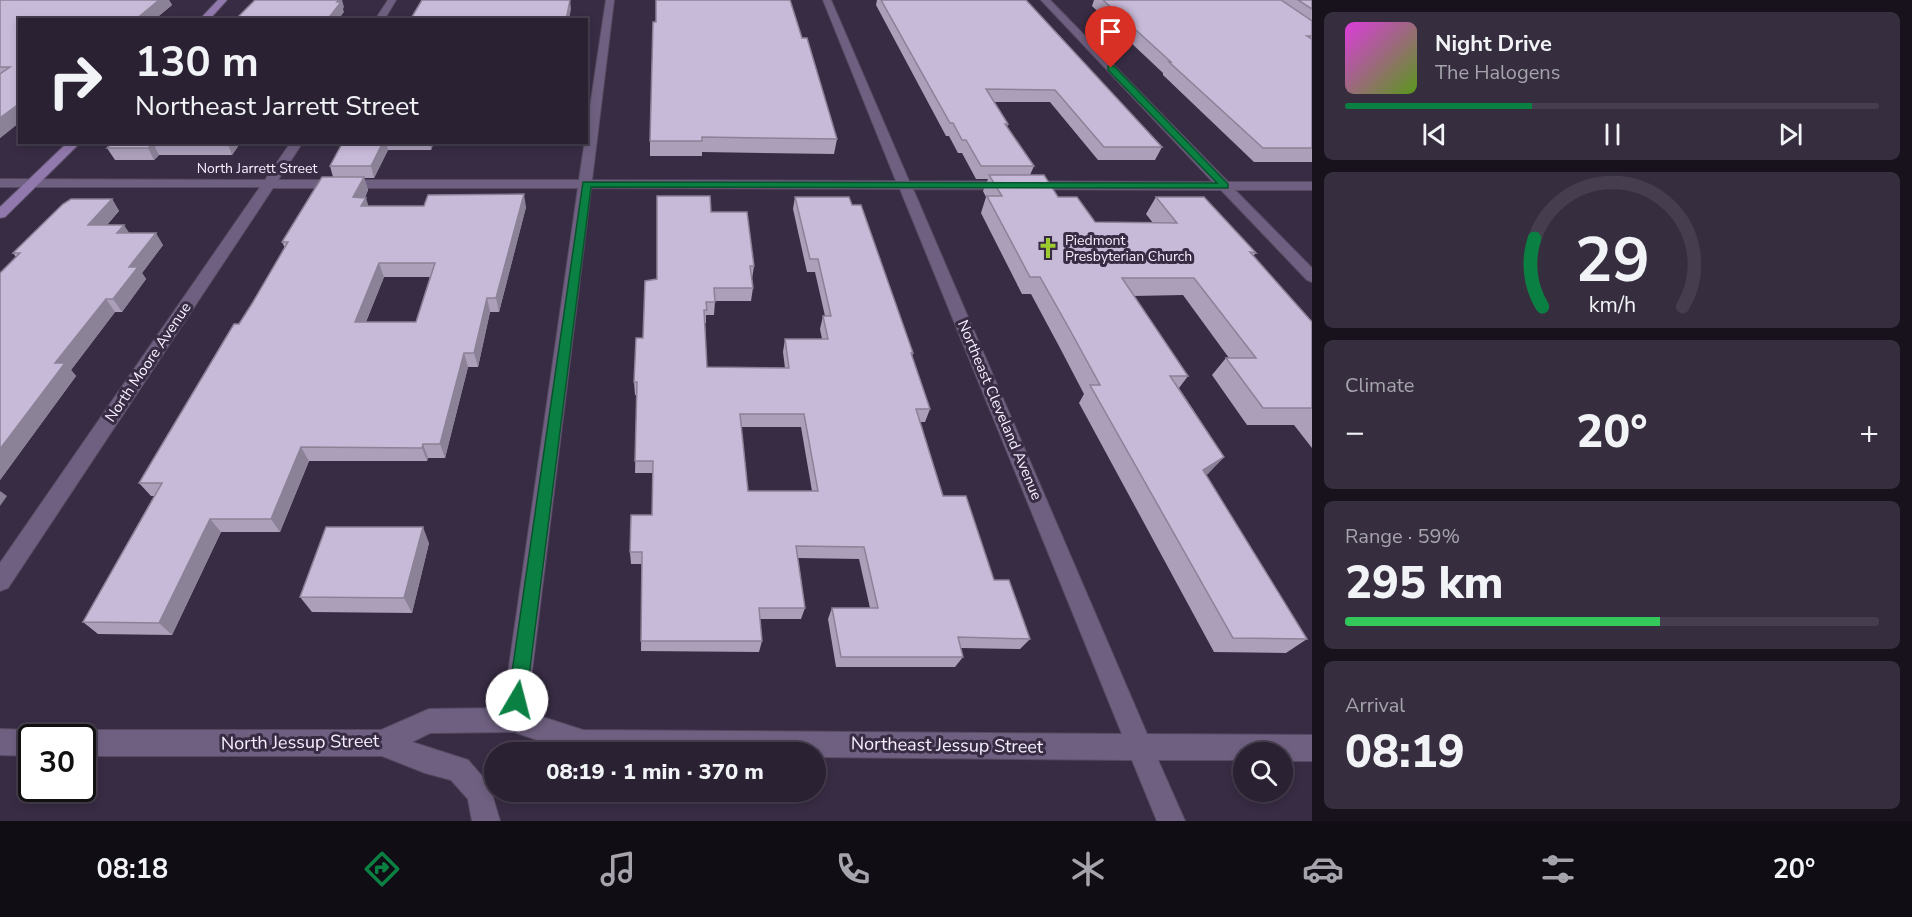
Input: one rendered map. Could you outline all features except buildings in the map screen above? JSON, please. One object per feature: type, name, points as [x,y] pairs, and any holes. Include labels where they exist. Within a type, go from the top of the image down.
[{"type":"street","points":[[205,18],[224,0]]},
{"type":"street","points":[[380,18],[392,0]]},
{"type":"street","points":[[514,720],[610,0]]},
{"type":"street","name":"Northeast Cleveland Avenue","points":[[827,0],[1172,821]]},
{"type":"street","points":[[1045,0],[1312,277]]},
{"type":"street","points":[[0,214],[73,144]]},
{"type":"street","name":"North Moore Avenue","points":[[0,581],[296,144]]},
{"type":"street","name":"North Jarrett Street","points":[[0,183],[1312,186]]},
{"type":"street","name":"North Jessup Street","points":[[96,743],[382,743],[429,721],[514,720]]},
{"type":"street","name":"Northeast Jessup Street","points":[[514,720],[583,743],[1312,748]]},
{"type":"street","points":[[0,742],[18,742]]},
{"type":"street","points":[[382,743],[425,760],[459,769],[480,793],[486,821]]},
{"type":"place","name":"Piedmont Presbyterian Church","points":[[1048,248]]},
{"type":"route","points":[[517,700],[586,184],[1225,186],[1111,68]]}]
